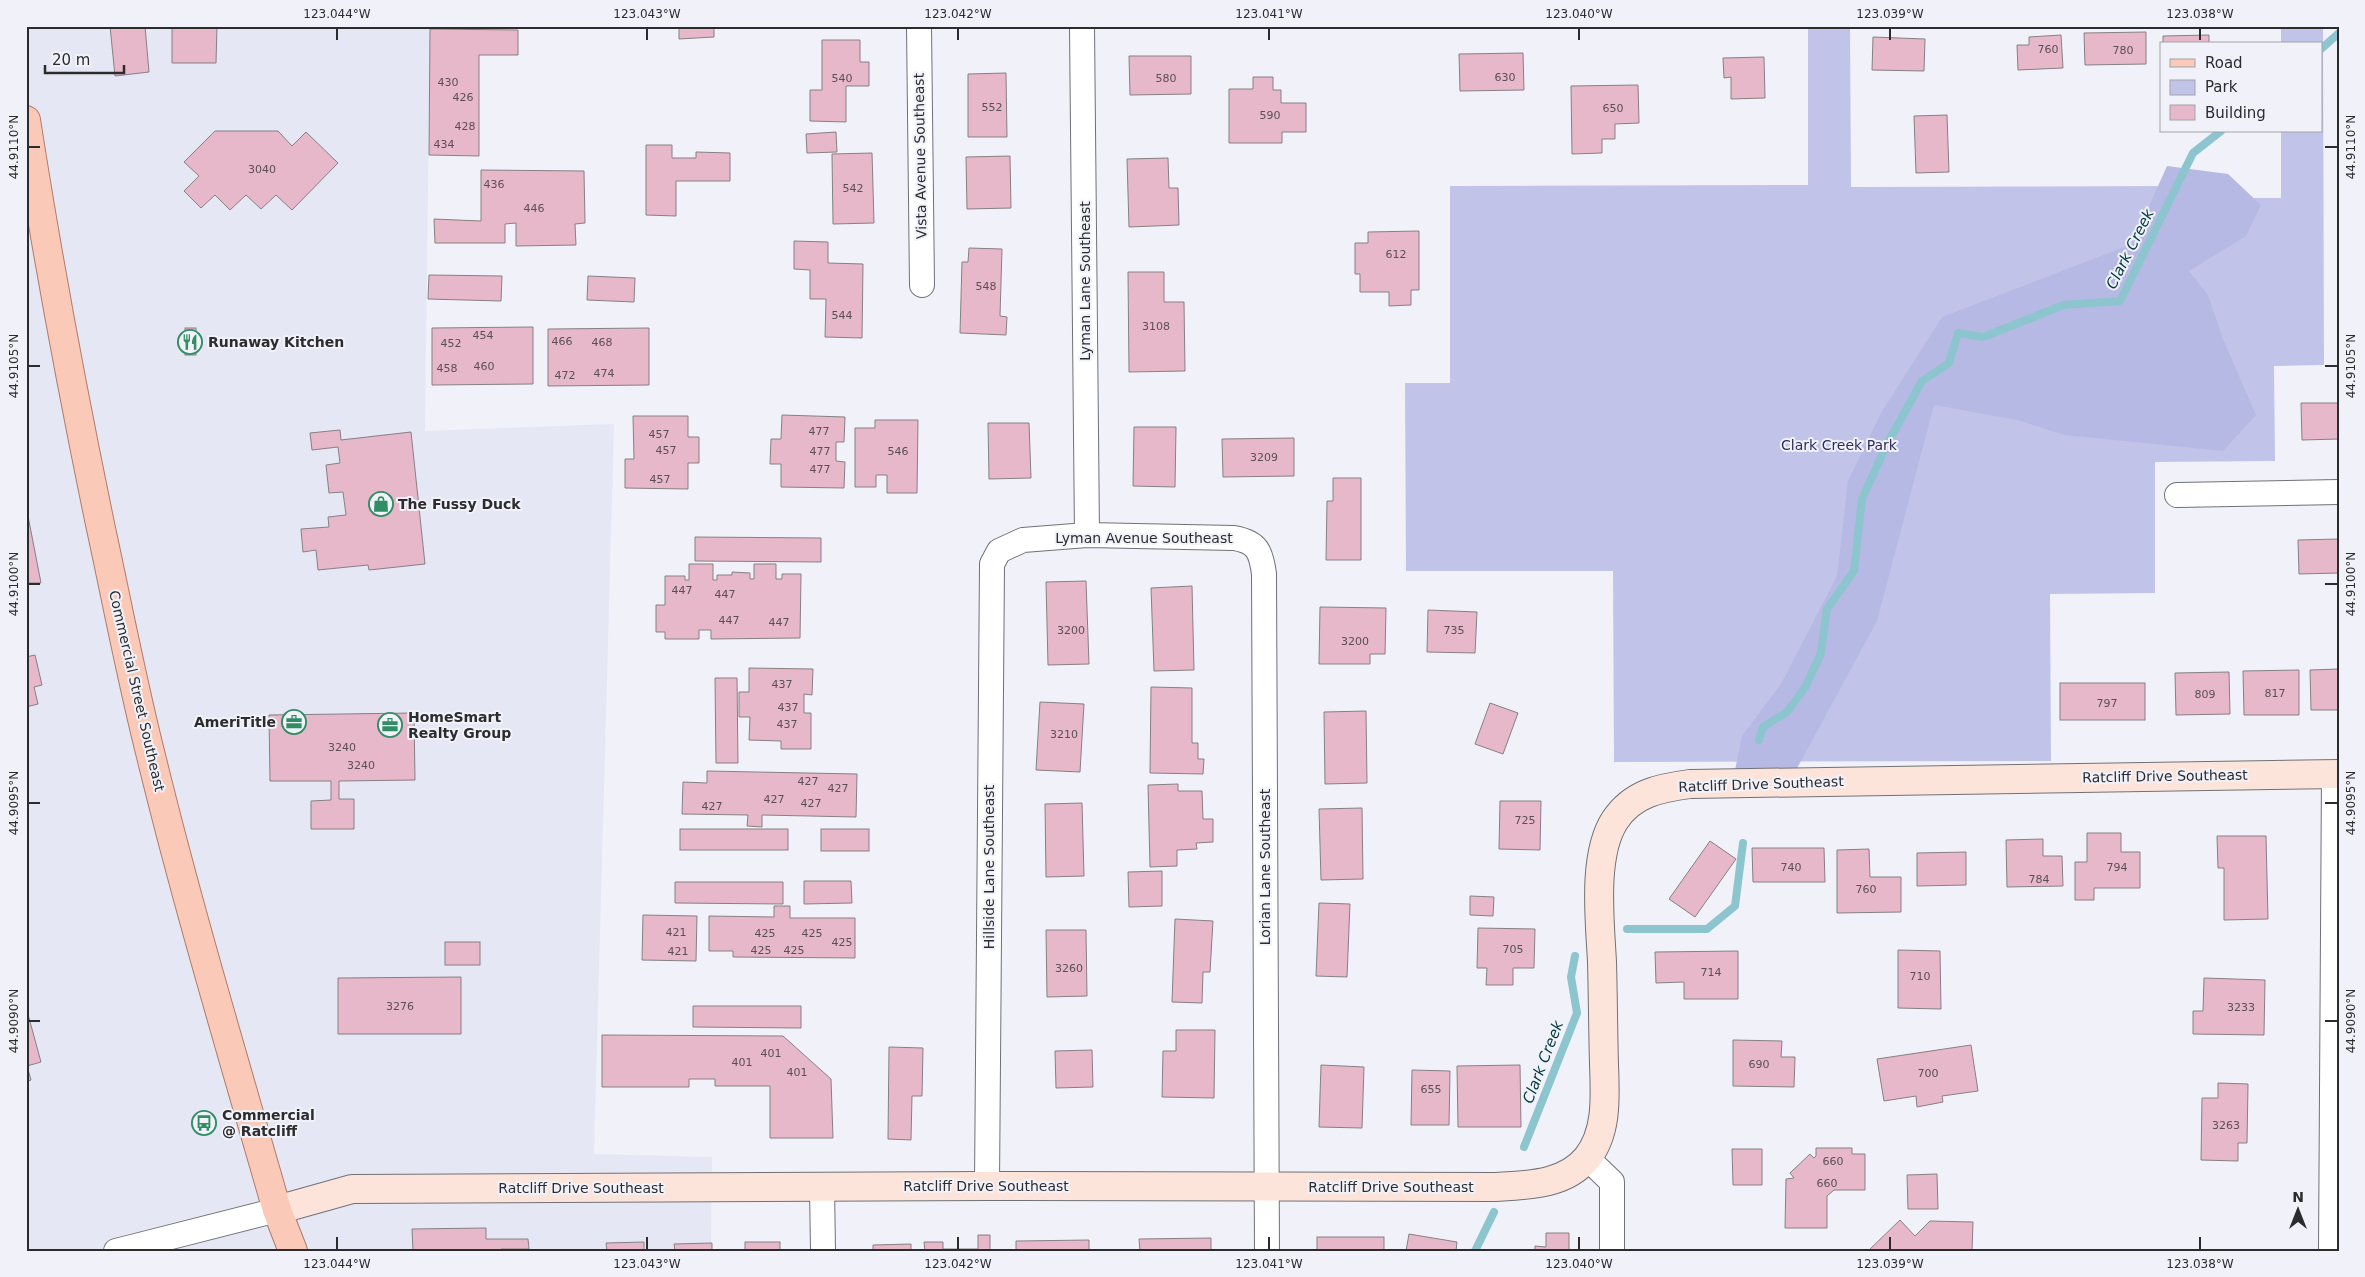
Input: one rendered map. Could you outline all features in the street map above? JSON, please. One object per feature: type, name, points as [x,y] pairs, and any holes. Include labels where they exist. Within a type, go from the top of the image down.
[{"type":"main road","name":"Commercial Street Southeast","points":[[26,120],[46,250],[64,344],[117,609],[152,759],[188,900],[277,1210],[293,1251]]},
{"type":"street","name":"Vista Avenue Southeast","points":[[919,26],[922,285]]},
{"type":"street","name":"Lyman Lane Southeast","points":[[1082,26],[1087,535]]},
{"type":"street","points":[[2176,495],[2339,492]]},
{"type":"street","name":"Lyman Avenue Southeast","points":[[999,551],[1023,540],[1087,535],[1234,538],[1247,540],[1258,549]]},
{"type":"street","name":"Lorian Lane Southeast","points":[[1258,549],[1262,558],[1264,574],[1267,1251]]},
{"type":"street","name":"Hillside Lane Southeast","points":[[987,1186],[992,564],[999,551]]},
{"type":"street","name":"Ratcliff Drive Southeast","points":[[116,1251],[352,1189],[822,1186],[1496,1187],[1541,1184],[1568,1174],[1587,1158],[1603,1127],[1605,1093],[1600,905],[1601,867],[1605,846],[1615,821],[1630,803],[1646,792],[1690,784],[2336,774]]},
{"type":"street","points":[[2331,1251],[2336,774]]},
{"type":"street","points":[[1587,1158],[1612,1182],[1612,1251]]},
{"type":"street","points":[[822,1186],[823,1251]]},
{"type":"shaded area","points":[[26,26],[430,26],[425,431],[614,424],[594,1154],[712,1157],[711,1251],[26,1251]]},
{"type":"shaded area","points":[[2167,166],[2228,174],[2261,205],[2246,236],[2189,271],[2208,295],[2223,339],[2256,415],[2223,451],[2065,435],[2017,420],[1934,405],[1877,621],[1795,772],[1735,770],[1742,736],[1781,684],[1837,576],[1848,481],[1881,413],[1942,317],[2132,244]]},
{"type":"green space","name":"Clark Creek Park","points":[[1808,26],[1850,26],[1851,187],[2168,186],[2168,198],[2281,198],[2281,132],[2322,132],[2322,42],[2281,42],[2281,26],[2323,26],[2324,365],[2274,366],[2275,461],[2155,462],[2155,593],[2050,594],[2051,761],[1614,762],[1613,571],[1406,571],[1405,383],[1450,383],[1450,186],[1808,185]]},
{"type":"building","points":[[110,26],[145,26],[149,72],[115,76]]},
{"type":"building","points":[[172,26],[217,26],[216,63],[172,63]]},
{"type":"building","points":[[714,26],[714,37],[679,39],[679,27]]},
{"type":"building","points":[[430,29],[518,30],[518,55],[479,55],[479,156],[429,155]]},
{"type":"building","points":[[2146,32],[2146,64],[2085,65],[2084,33]]},
{"type":"building","points":[[2061,35],[2063,68],[2018,70],[2017,45],[2029,45],[2029,37]]},
{"type":"building","points":[[2209,35],[2209,42],[2163,42],[2163,36]]},
{"type":"building","points":[[1873,37],[1925,39],[1924,71],[1872,70]]},
{"type":"building","points":[[822,40],[860,40],[860,62],[869,62],[869,86],[846,86],[846,122],[810,121],[810,90],[822,90]]},
{"type":"building","points":[[1523,53],[1524,90],[1460,91],[1459,54]]},
{"type":"building","points":[[1129,56],[1191,56],[1191,94],[1130,95]]},
{"type":"building","points":[[1764,57],[1765,98],[1731,99],[1731,77],[1724,78],[1723,58]]},
{"type":"building","points":[[1006,73],[1007,137],[968,137],[968,74]]},
{"type":"building","points":[[1253,77],[1273,77],[1273,90],[1281,90],[1281,103],[1306,103],[1306,132],[1282,132],[1282,143],[1229,143],[1229,89],[1253,89]]},
{"type":"building","points":[[1638,85],[1639,123],[1615,124],[1615,139],[1602,139],[1602,153],[1572,154],[1571,86]]},
{"type":"building","points":[[1947,115],[1949,172],[1916,173],[1914,116]]},
{"type":"building","points":[[215,131],[278,131],[292,146],[306,132],[338,163],[292,210],[276,195],[261,209],[246,195],[230,210],[215,195],[201,208],[184,191],[199,176],[184,162]]},
{"type":"building","points":[[836,132],[837,152],[807,153],[806,134]]},
{"type":"building","points":[[646,145],[672,145],[672,158],[696,158],[696,152],[730,153],[730,181],[676,181],[676,216],[646,215]]},
{"type":"building","points":[[872,153],[874,223],[833,224],[832,154]]},
{"type":"building","points":[[1010,156],[1011,208],[967,209],[966,157]]},
{"type":"building","points":[[1168,158],[1169,188],[1178,188],[1179,225],[1129,227],[1127,159]]},
{"type":"building","points":[[481,170],[584,171],[585,223],[575,224],[576,245],[516,246],[516,223],[505,224],[505,243],[435,243],[434,219],[481,221]]},
{"type":"building","points":[[1419,231],[1419,290],[1411,290],[1411,305],[1389,306],[1389,292],[1360,292],[1360,274],[1355,274],[1355,243],[1368,243],[1368,232]]},
{"type":"building","points":[[794,241],[828,242],[828,263],[863,264],[862,338],[825,337],[826,299],[810,299],[810,270],[794,269]]},
{"type":"building","points":[[969,248],[1002,249],[1000,316],[1007,317],[1006,335],[960,333],[962,262],[968,262]]},
{"type":"building","points":[[1128,272],[1164,272],[1164,302],[1184,302],[1185,371],[1129,372]]},
{"type":"building","points":[[429,275],[502,276],[501,301],[428,299]]},
{"type":"building","points":[[588,276],[635,278],[634,302],[587,300]]},
{"type":"building","points":[[533,327],[533,384],[432,385],[432,328]]},
{"type":"building","name":"Runaway Kitchen","points":[[185,328],[196,328],[196,355],[185,355]]},
{"type":"building","points":[[649,328],[649,385],[548,386],[548,329]]},
{"type":"building","points":[[2301,403],[2339,403],[2339,439],[2302,440]]},
{"type":"building","points":[[782,415],[845,417],[844,442],[836,442],[836,461],[845,462],[844,488],[781,487],[781,464],[770,464],[771,439],[781,439]]},
{"type":"building","points":[[633,416],[688,416],[688,437],[699,437],[699,463],[688,463],[688,489],[625,488],[625,459],[634,459]]},
{"type":"building","points":[[875,420],[918,420],[917,493],[887,493],[887,475],[876,475],[876,487],[855,487],[855,428],[875,428]]},
{"type":"building","points":[[988,423],[1029,423],[1031,478],[989,479]]},
{"type":"building","points":[[1134,427],[1176,427],[1175,487],[1133,486]]},
{"type":"building","name":"The Fussy Duck","points":[[340,430],[341,440],[411,432],[425,564],[369,570],[368,565],[318,570],[316,550],[303,552],[301,529],[329,527],[328,517],[346,515],[343,492],[329,493],[326,465],[340,463],[338,447],[312,450],[310,433]]},
{"type":"building","points":[[1294,438],[1294,476],[1223,477],[1222,439]]},
{"type":"building","points":[[1333,478],[1361,478],[1361,560],[1326,560],[1327,501],[1333,501]]},
{"type":"building","points":[[26,516],[28,516],[41,583],[26,583]]},
{"type":"building","points":[[695,537],[821,538],[821,562],[695,561]]},
{"type":"building","points":[[2339,539],[2339,573],[2299,574],[2298,540]]},
{"type":"building","points":[[689,564],[713,564],[713,580],[717,580],[717,575],[732,575],[732,572],[750,573],[750,579],[754,579],[754,564],[776,564],[776,579],[782,579],[782,574],[801,574],[800,638],[711,639],[711,630],[699,630],[699,639],[665,639],[665,632],[656,632],[656,605],[665,605],[665,576],[685,576],[685,580],[689,580]]},
{"type":"building","points":[[1086,581],[1089,664],[1048,665],[1046,582]]},
{"type":"building","points":[[1192,586],[1194,670],[1154,671],[1151,588]]},
{"type":"building","points":[[1320,607],[1386,608],[1385,654],[1370,654],[1370,664],[1319,664]]},
{"type":"building","points":[[1428,610],[1477,612],[1475,653],[1427,652]]},
{"type":"building","points":[[35,655],[42,685],[34,687],[38,704],[26,707],[26,657]]},
{"type":"building","points":[[749,668],[813,669],[812,695],[804,694],[804,713],[811,713],[811,749],[781,749],[781,741],[749,740],[750,717],[739,717],[739,692],[749,692]]},
{"type":"building","points":[[2339,669],[2339,710],[2311,710],[2310,670]]},
{"type":"building","points":[[2299,670],[2299,715],[2244,715],[2243,671]]},
{"type":"building","points":[[2229,672],[2230,714],[2176,715],[2175,673]]},
{"type":"building","points":[[715,678],[737,678],[738,763],[716,763]]},
{"type":"building","points":[[2060,683],[2145,683],[2145,720],[2060,720]]},
{"type":"building","points":[[1151,687],[1192,688],[1192,743],[1198,743],[1198,759],[1204,759],[1203,774],[1150,773]]},
{"type":"building","points":[[1040,702],[1084,704],[1080,772],[1036,770]]},
{"type":"building","points":[[1490,703],[1518,713],[1503,754],[1475,744]]},
{"type":"building","points":[[1366,711],[1367,783],[1325,784],[1324,712]]},
{"type":"building","points":[[414,713],[415,780],[339,781],[339,799],[354,799],[354,829],[311,829],[311,801],[331,800],[331,781],[270,781],[269,715]]},
{"type":"building","points":[[707,771],[857,774],[856,817],[762,815],[762,827],[747,826],[748,815],[682,814],[683,782],[707,783]]},
{"type":"building","points":[[1178,784],[1178,791],[1202,791],[1203,819],[1213,819],[1213,842],[1196,843],[1197,849],[1177,850],[1177,866],[1150,867],[1148,785]]},
{"type":"building","points":[[1500,801],[1541,801],[1540,850],[1499,849]]},
{"type":"building","points":[[1082,803],[1084,876],[1046,877],[1045,804]]},
{"type":"building","points":[[1362,808],[1363,879],[1321,880],[1319,809]]},
{"type":"building","points":[[680,829],[788,829],[788,850],[680,850]]},
{"type":"building","points":[[821,829],[869,829],[869,851],[821,851]]},
{"type":"building","points":[[2087,833],[2121,833],[2121,852],[2140,852],[2140,888],[2094,888],[2094,900],[2075,900],[2075,862],[2087,862]]},
{"type":"building","points":[[2217,836],[2266,836],[2268,919],[2224,920],[2224,868],[2218,868]]},
{"type":"building","points":[[2043,839],[2043,856],[2062,856],[2063,886],[2007,887],[2006,840]]},
{"type":"building","points":[[1710,841],[1736,859],[1695,917],[1669,899]]},
{"type":"building","points":[[1752,848],[1824,848],[1825,882],[1753,882]]},
{"type":"building","points":[[1869,849],[1870,877],[1901,877],[1901,912],[1837,913],[1837,850]]},
{"type":"building","points":[[1966,852],[1966,885],[1917,886],[1917,853]]},
{"type":"building","points":[[1162,871],[1162,906],[1129,907],[1128,872]]},
{"type":"building","points":[[804,881],[851,881],[852,903],[804,904]]},
{"type":"building","points":[[675,882],[783,882],[783,904],[675,903]]},
{"type":"building","points":[[1470,896],[1494,897],[1493,916],[1470,915]]},
{"type":"building","points":[[1319,903],[1350,904],[1347,977],[1316,976]]},
{"type":"building","points":[[774,906],[790,906],[790,918],[855,918],[855,958],[733,957],[733,951],[709,951],[709,916],[774,917]]},
{"type":"building","points":[[643,915],[697,916],[696,961],[642,960]]},
{"type":"building","points":[[1175,919],[1213,921],[1210,972],[1203,972],[1202,1003],[1172,1002]]},
{"type":"building","points":[[1478,928],[1535,929],[1534,968],[1513,968],[1513,985],[1486,985],[1487,968],[1477,968]]},
{"type":"building","points":[[1046,930],[1086,930],[1087,996],[1047,997]]},
{"type":"building","points":[[445,942],[480,942],[480,965],[445,965]]},
{"type":"building","points":[[1898,950],[1940,951],[1941,1009],[1898,1008]]},
{"type":"building","points":[[1738,951],[1738,999],[1684,999],[1684,982],[1656,983],[1655,952]]},
{"type":"building","points":[[461,977],[461,1034],[338,1034],[338,978]]},
{"type":"building","points":[[2204,978],[2265,980],[2264,1035],[2193,1034],[2193,1011],[2203,1011]]},
{"type":"building","points":[[693,1006],[801,1006],[801,1028],[693,1027]]},
{"type":"building","points":[[26,1007],[41,1062],[27,1066],[31,1080],[26,1082]]},
{"type":"building","points":[[1176,1030],[1215,1030],[1214,1098],[1162,1097],[1163,1051],[1176,1051]]},
{"type":"building","points":[[602,1035],[783,1036],[831,1079],[833,1138],[770,1138],[770,1086],[715,1086],[715,1079],[689,1079],[689,1087],[602,1087]]},
{"type":"building","points":[[1733,1040],[1782,1041],[1781,1057],[1795,1057],[1794,1087],[1733,1086]]},
{"type":"building","points":[[1971,1045],[1978,1091],[1942,1096],[1943,1102],[1917,1107],[1916,1096],[1884,1101],[1877,1059]]},
{"type":"building","points":[[889,1047],[923,1048],[922,1096],[912,1096],[911,1140],[888,1139]]},
{"type":"building","points":[[1092,1050],[1093,1087],[1056,1088],[1055,1051]]},
{"type":"building","points":[[1321,1065],[1364,1067],[1362,1128],[1319,1127]]},
{"type":"building","points":[[1520,1065],[1521,1127],[1458,1127],[1457,1066]]},
{"type":"building","points":[[1412,1070],[1450,1071],[1449,1125],[1411,1125]]},
{"type":"building","points":[[2218,1083],[2248,1084],[2247,1143],[2238,1143],[2238,1161],[2201,1160],[2202,1098],[2218,1098]]},
{"type":"building","points":[[1816,1148],[1852,1148],[1852,1154],[1865,1154],[1865,1190],[1834,1190],[1827,1196],[1827,1228],[1785,1228],[1786,1179],[1794,1178],[1790,1173],[1810,1154],[1814,1158],[1816,1156]]},
{"type":"building","points":[[1732,1149],[1762,1149],[1762,1185],[1733,1185]]},
{"type":"building","points":[[1937,1174],[1938,1209],[1908,1209],[1907,1175]]},
{"type":"building","points":[[1900,1220],[1915,1236],[1930,1221],[1973,1222],[1972,1251],[1868,1251]]},
{"type":"building","points":[[486,1228],[486,1239],[528,1239],[529,1249],[501,1249],[501,1251],[413,1251],[412,1229]]},
{"type":"building","points":[[1546,1233],[1569,1233],[1569,1251],[1535,1251],[1535,1246],[1546,1247]]},
{"type":"building","points":[[1409,1234],[1457,1242],[1456,1251],[1406,1251]]},
{"type":"building","points":[[978,1235],[990,1235],[990,1251],[925,1251],[924,1242],[943,1242],[943,1249],[978,1249]]},
{"type":"building","points":[[1317,1237],[1384,1237],[1384,1251],[1317,1251]]},
{"type":"building","points":[[1211,1238],[1211,1251],[1140,1251],[1139,1239]]},
{"type":"building","points":[[1089,1240],[1089,1251],[1016,1251],[1016,1241]]},
{"type":"building","points":[[644,1242],[644,1251],[607,1251],[606,1243]]},
{"type":"building","points":[[745,1242],[780,1242],[780,1251],[745,1251]]},
{"type":"building","points":[[712,1243],[712,1251],[675,1251],[674,1244]]},
{"type":"building","points":[[911,1244],[911,1251],[873,1251],[873,1245]]},
{"type":"waterway","name":"Clark Creek","points":[[2322,48],[2339,33]]},
{"type":"waterway","name":"Clark Creek","points":[[1759,740],[1763,727],[1787,712],[1806,686],[1821,653],[1827,609],[1854,571],[1862,499],[1887,444],[1922,381],[1949,363],[1958,333],[1983,337],[2064,305],[2120,301],[2193,153],[2220,132]]},
{"type":"waterway","name":"Clark Creek","points":[[1627,929],[1707,929],[1735,906],[1743,843]]},
{"type":"waterway","name":"Clark Creek","points":[[1524,1147],[1577,1013],[1571,977],[1575,956]]},
{"type":"waterway","name":"Clark Creek","points":[[1475,1251],[1494,1212]]},
{"type":"place","name":"Runaway Kitchen","points":[[190,342]]},
{"type":"place","name":"The Fussy Duck","points":[[381,504]]},
{"type":"place","name":"AmeriTitle","points":[[294,722]]},
{"type":"place","name":"HomeSmart Realty Group","points":[[390,725]]},
{"type":"place","name":"Commercial @ Ratcliff","points":[[204,1123]]}]
